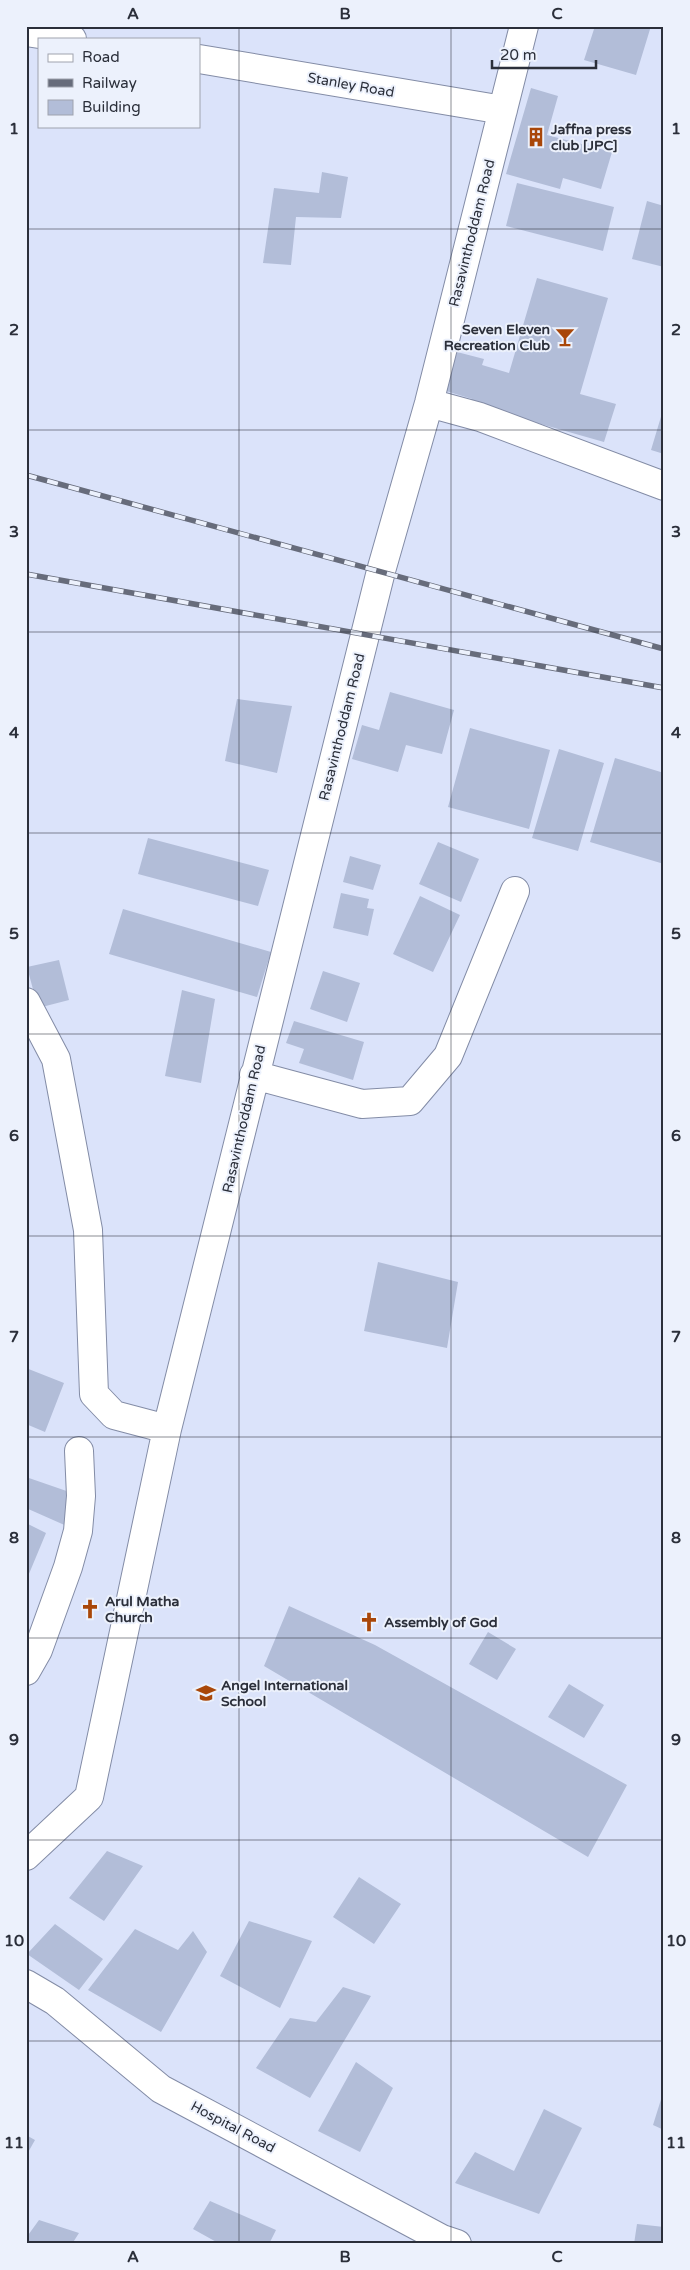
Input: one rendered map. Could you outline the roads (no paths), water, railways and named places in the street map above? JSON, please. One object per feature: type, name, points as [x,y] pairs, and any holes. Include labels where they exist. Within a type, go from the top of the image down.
[{"type":"street","name":"Rasavinthoddam Road","points":[[26,1856],[89,1796],[167,1428],[381,571],[429,402],[524,26]]},
{"type":"street","points":[[26,32],[65,38]]},
{"type":"street","name":"Stanley Road","points":[[200,59],[503,110]]},
{"type":"street","points":[[429,402],[480,417],[664,486]]},
{"type":"street","points":[[254,1075],[362,1104],[410,1101],[448,1056],[515,891]]},
{"type":"street","points":[[26,1002],[56,1059],[88,1230],[94,1394],[114,1415],[167,1428]]},
{"type":"street","points":[[26,1671],[38,1650],[68,1568],[78,1531],[80,1496],[79,1451]]},
{"type":"street","name":"Hospital Road","points":[[26,1984],[55,2001],[161,2089],[448,2242]]},
{"type":"railway","points":[[26,475],[664,649]]},
{"type":"railway","points":[[26,574],[664,688]]},
{"type":"place","name":"Jaffna press club [JPC]","points":[[536,137]]},
{"type":"place","name":"Seven Eleven Recreation Club","points":[[565,337]]},
{"type":"place","name":"Arul Matha Church","points":[[90,1609]]},
{"type":"place","name":"Assembly of God","points":[[369,1622]]},
{"type":"place","name":"Angel International School","points":[[206,1693]]}]
